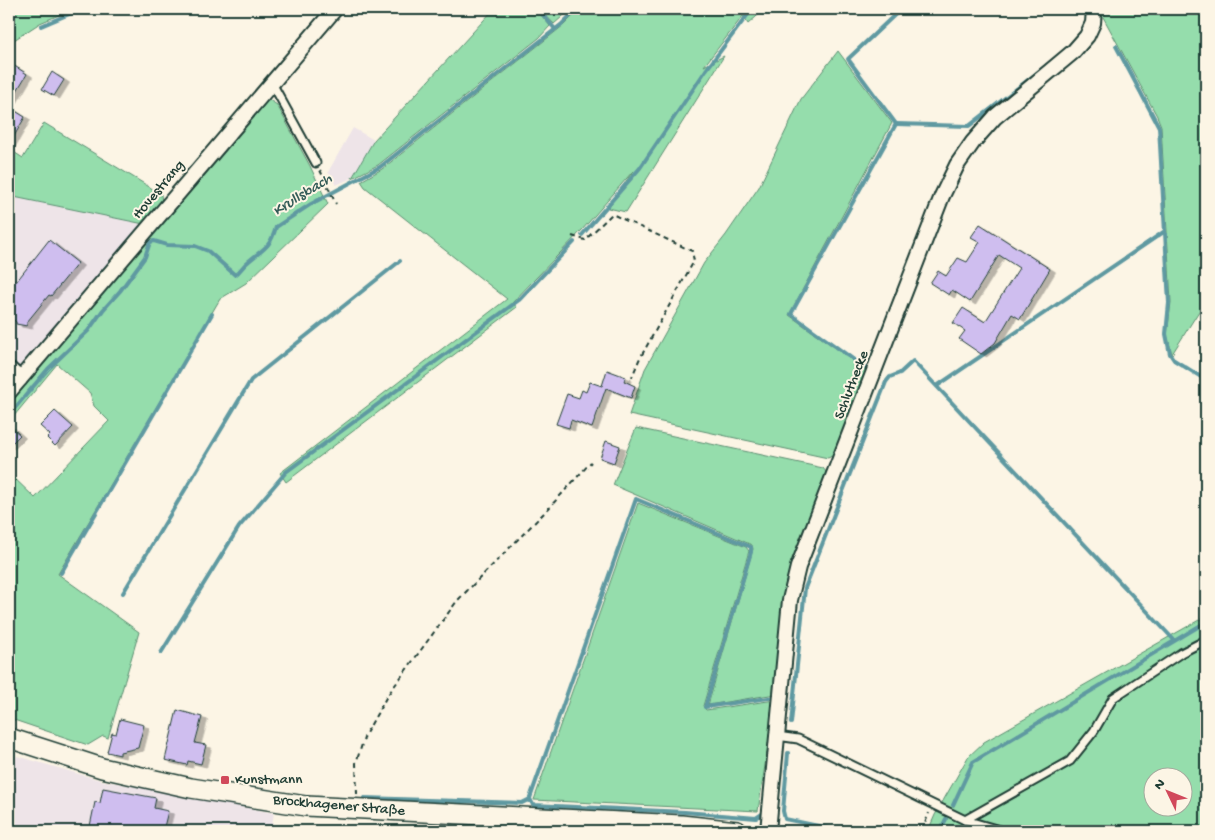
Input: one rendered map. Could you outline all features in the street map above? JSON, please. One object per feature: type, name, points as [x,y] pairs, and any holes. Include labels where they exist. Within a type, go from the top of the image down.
[{"type":"main road","name":"Brockhagener Straße","points":[[10,743],[102,768],[191,788],[306,806],[682,826],[737,831]]},
{"type":"street","name":"Hovestrang","points":[[9,392],[335,9]]},
{"type":"street","name":"Schluthecke","points":[[768,831],[790,600],[798,567],[942,196],[957,165],[995,117],[1073,52],[1088,36],[1093,22],[1094,9]]},
{"type":"street","points":[[9,368],[20,379]]},
{"type":"lane","points":[[272,83],[316,163]]},
{"type":"lane","points":[[965,820],[1070,761],[1094,731],[1113,698],[1181,653],[1206,640]]},
{"type":"lane","points":[[777,736],[798,739],[820,748],[965,820],[1003,831]]},
{"type":"path","points":[[316,163],[336,204]]},
{"type":"path","points":[[572,236],[585,240],[612,214],[692,251],[694,261],[639,360],[632,377]]},
{"type":"path","points":[[357,808],[356,763],[365,735],[387,696],[457,601],[548,509],[591,462]]},
{"type":"path","points":[[922,831],[932,804]]},
{"type":"shaded area","points":[[353,128],[374,140],[352,178],[336,185],[328,172]]},
{"type":"shaded area","points":[[9,196],[144,224],[9,381]]},
{"type":"shaded area","points":[[17,756],[100,780],[274,813],[271,831],[16,831],[9,806],[9,774],[10,767]]},
{"type":"green space","points":[[9,9],[73,9],[40,23],[14,40],[9,37]]},
{"type":"green space","points":[[494,9],[536,9],[550,26],[539,38],[378,165],[352,178],[374,140]]},
{"type":"green space","points":[[540,9],[571,9],[554,24]]},
{"type":"green space","points":[[580,9],[765,9],[748,24],[743,16],[704,66],[724,56],[626,212],[608,208],[633,171],[582,230],[512,303],[517,307],[286,482],[280,473],[507,299],[365,187],[361,181],[382,169],[564,25]]},
{"type":"green space","points":[[1102,9],[1206,9],[1206,300],[1172,354],[1167,335],[1171,302],[1161,126],[1102,15]]},
{"type":"green space","points":[[838,51],[892,123],[789,315],[868,371],[834,455],[828,458],[629,415],[645,369],[704,263],[759,187],[801,99]]},
{"type":"green space","points":[[268,99],[277,105],[328,204],[246,283],[220,299],[58,574],[139,632],[108,738],[103,736],[88,745],[14,720],[9,711],[9,473],[35,498],[109,421],[94,406],[90,393],[57,364],[9,422],[9,401]]},
{"type":"green space","points":[[44,123],[161,194],[162,204],[144,224],[9,196],[9,149],[23,158]]},
{"type":"green space","points":[[636,428],[823,468],[829,476],[795,564],[776,694],[708,705],[753,549],[752,545],[613,485]]},
{"type":"green space","points":[[638,503],[746,547],[749,551],[703,706],[706,710],[775,700],[758,811],[534,800]]},
{"type":"green space","points":[[1206,616],[1206,831],[928,831],[968,757],[984,742]]},
{"type":"building","points":[[13,65],[27,74],[9,104],[9,72]]},
{"type":"building","points":[[52,72],[64,80],[54,96],[42,89]]},
{"type":"building","points":[[9,107],[25,117],[9,145]]},
{"type":"building","points":[[980,224],[1050,269],[1020,319],[1012,314],[995,343],[981,354],[959,339],[965,331],[953,323],[963,308],[985,322],[1019,268],[999,255],[970,302],[952,290],[949,295],[930,283],[938,271],[946,276],[958,258],[967,262],[980,242],[971,237]]},
{"type":"building","points":[[49,240],[78,263],[27,322],[27,326],[16,324],[9,316],[9,276],[16,282]]},
{"type":"building","points":[[607,370],[626,377],[624,381],[635,386],[631,398],[606,388],[592,428],[571,420],[569,428],[556,424],[567,394],[579,398],[582,390],[586,392],[590,382],[602,386]]},
{"type":"building","points":[[55,411],[73,427],[55,446],[47,438],[50,435],[40,426]]},
{"type":"building","points":[[9,425],[20,435],[9,446]]},
{"type":"building","points":[[606,441],[620,446],[614,463],[600,458]]},
{"type":"building","points":[[177,710],[202,717],[195,743],[206,745],[201,764],[188,761],[187,765],[165,760]]},
{"type":"building","points":[[120,719],[144,725],[138,748],[120,752],[120,755],[107,752],[112,733],[116,734]]},
{"type":"building","points":[[103,788],[156,798],[154,808],[168,811],[163,831],[89,831],[95,802],[100,803]]},
{"type":"waterway","points":[[41,26],[81,9]]},
{"type":"waterway","points":[[538,9],[555,29]]},
{"type":"waterway","name":"Krullsbach","points":[[9,415],[48,369],[88,331],[145,257],[150,242],[195,246],[208,251],[235,275],[266,247],[276,227],[311,204],[380,167],[562,24],[577,9]]},
{"type":"waterway","points":[[582,235],[640,168],[706,70],[752,9]]},
{"type":"waterway","points":[[896,124],[848,59],[901,9]]},
{"type":"waterway","points":[[1116,46],[1159,127],[1169,303],[1166,334],[1170,354],[1174,360],[1206,380]]},
{"type":"waterway","points":[[896,124],[969,126],[1047,65]]},
{"type":"waterway","points":[[868,370],[791,314],[896,124]]},
{"type":"waterway","points":[[937,386],[1165,231]]},
{"type":"waterway","points":[[161,653],[239,527],[286,472],[519,300],[574,242]]},
{"type":"waterway","points":[[123,593],[251,380],[400,261]]},
{"type":"waterway","points":[[61,573],[212,314]]},
{"type":"waterway","points":[[791,723],[805,588],[886,382],[913,361],[1174,640]]},
{"type":"waterway","points":[[529,801],[636,499],[751,547],[705,707],[776,697]]},
{"type":"waterway","points":[[953,805],[973,762],[1206,622]]},
{"type":"waterway","points":[[788,753],[783,811],[785,819],[842,831]]},
{"type":"waterway","points":[[364,798],[522,803],[530,799],[533,805],[685,812],[756,818],[762,814]]},
{"type":"waterway","points":[[940,831],[946,819]]},
{"type":"place","name":"Kunstmann","points":[[225,780]]}]
